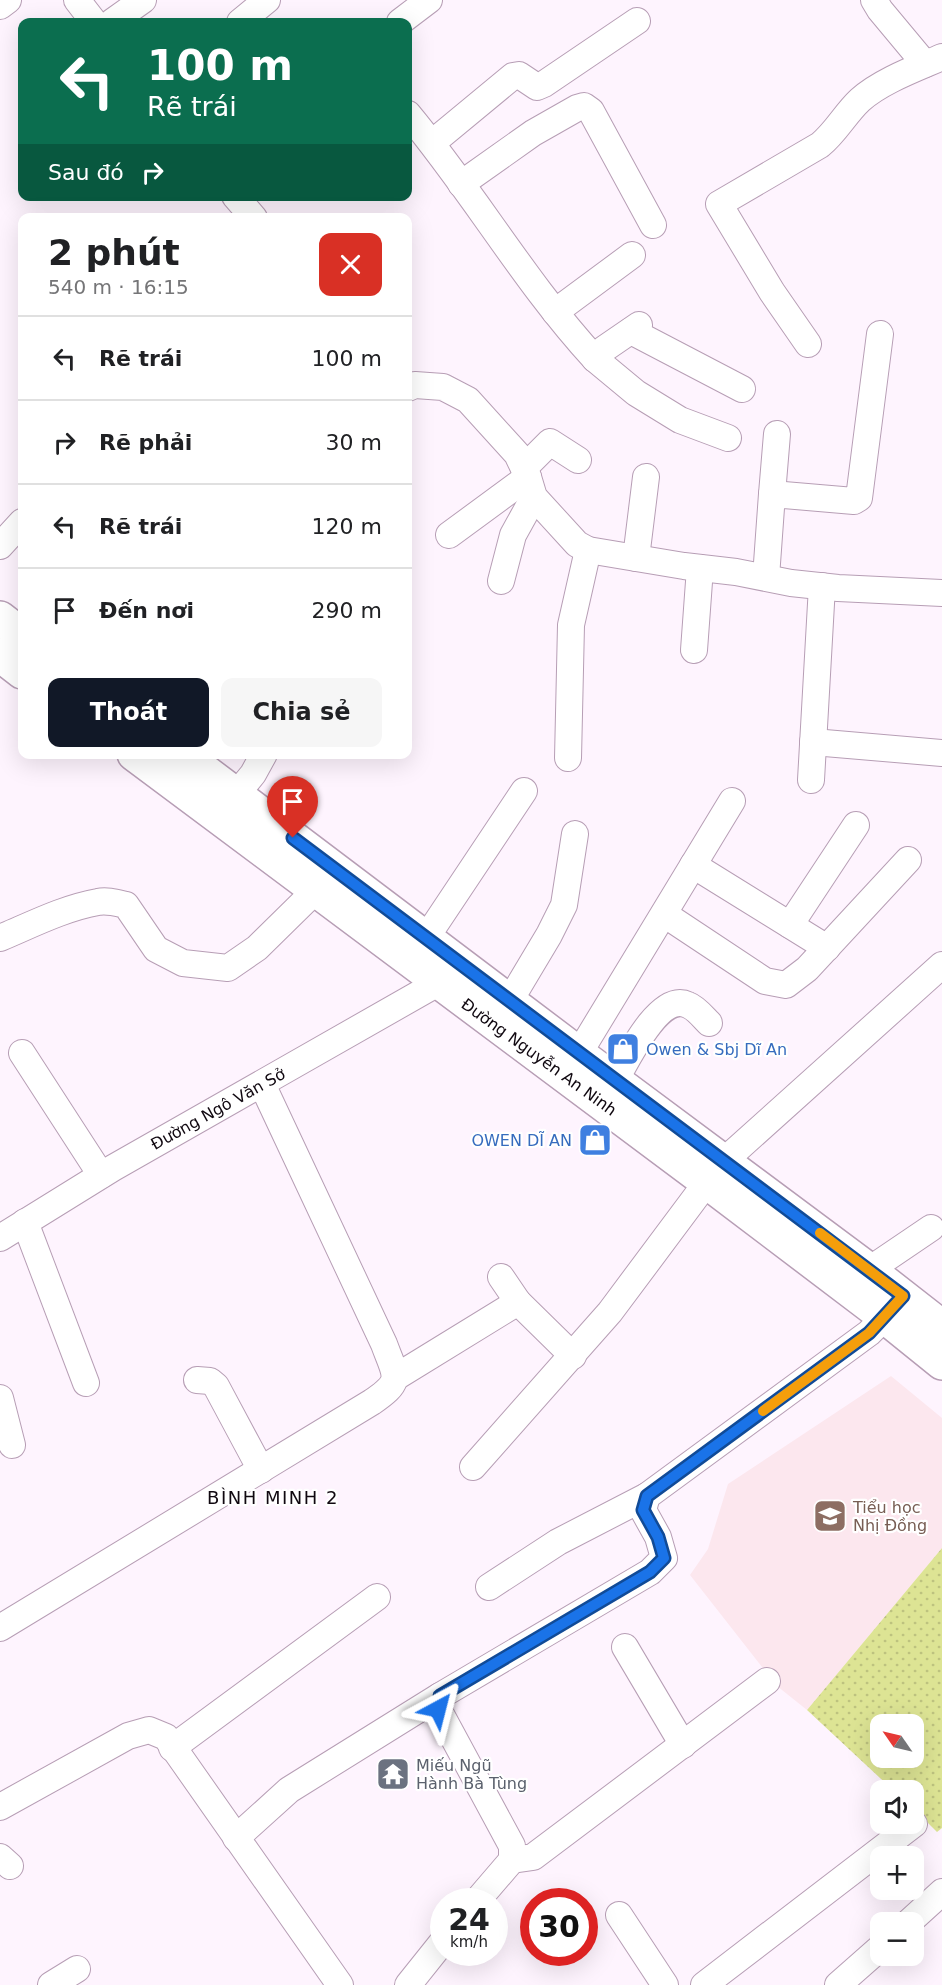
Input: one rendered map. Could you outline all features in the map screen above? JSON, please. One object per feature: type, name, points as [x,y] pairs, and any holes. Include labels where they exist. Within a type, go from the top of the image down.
[{"type":"main road","points":[[0,618],[18,632]]},
{"type":"main road","points":[[0,655],[18,669]]},
{"type":"main road","name":"Đường Nguyễn An Ninh","points":[[143,759],[227,806],[426,938],[509,1002],[572,1065],[615,1081],[715,1172],[869,1270],[894,1306],[942,1364]]},
{"type":"main road","name":"Đường Nguyễn An Ninh","points":[[186,759],[227,806],[316,890],[438,983],[572,1065],[894,1306],[942,1326]]},
{"type":"street","points":[[0,6],[8,0]]},
{"type":"street","points":[[77,0],[91,18]]},
{"type":"street","points":[[118,18],[143,0]]},
{"type":"street","points":[[245,18],[267,0]]},
{"type":"street","points":[[405,18],[429,0]]},
{"type":"street","points":[[808,344],[772,292],[719,204],[820,145],[831,136],[858,101],[872,91],[934,61],[880,10],[874,0]]},
{"type":"street","points":[[432,143],[513,76],[519,75],[537,87],[544,84],[637,21]]},
{"type":"street","points":[[461,184],[533,133],[584,106],[591,111],[653,225]]},
{"type":"street","points":[[412,119],[432,143],[514,260],[595,359],[636,393],[680,420],[728,438]]},
{"type":"street","points":[[239,201],[250,213]]},
{"type":"street","points":[[555,312],[632,255]]},
{"type":"street","points":[[595,359],[604,349],[635,328],[742,389]]},
{"type":"street","points":[[772,494],[854,501],[859,498],[880,334]]},
{"type":"street","points":[[412,387],[443,387],[468,400],[516,454],[528,481],[577,544],[588,550],[822,586],[942,593]]},
{"type":"street","points":[[766,577],[777,434]]},
{"type":"street","points":[[501,580],[528,481],[550,442],[578,460]]},
{"type":"street","points":[[636,558],[646,477]]},
{"type":"street","points":[[449,535],[528,481]]},
{"type":"street","points":[[0,546],[18,526]]},
{"type":"street","points":[[568,758],[571,625],[588,550]]},
{"type":"street","points":[[694,650],[700,568]]},
{"type":"street","points":[[811,780],[822,586]]},
{"type":"street","points":[[813,742],[942,753]]},
{"type":"street","points":[[227,806],[253,774],[261,759]]},
{"type":"street","points":[[426,938],[524,791]]},
{"type":"street","points":[[572,1065],[732,801]]},
{"type":"street","points":[[790,925],[856,825]]},
{"type":"street","points":[[509,1002],[564,905],[575,834]]},
{"type":"street","points":[[664,914],[765,981],[786,985],[807,969],[908,860]]},
{"type":"street","points":[[693,865],[827,948]]},
{"type":"street","points":[[0,938],[52,916],[99,901],[115,902],[126,905],[156,949],[183,963],[228,968],[257,948],[316,890]]},
{"type":"street","points":[[472,1467],[610,1312],[715,1172],[942,965]]},
{"type":"street","name":"Đường Ngô Văn Sở","points":[[0,1238],[101,1175],[438,983]]},
{"type":"street","points":[[615,1081],[649,1025],[660,1012],[669,1006],[680,1003],[688,1005],[709,1023]]},
{"type":"street","points":[[21,1053],[101,1175]]},
{"type":"street","points":[[262,1084],[384,1344],[396,1377]]},
{"type":"street","points":[[26,1222],[86,1383]]},
{"type":"street","points":[[869,1270],[931,1228]]},
{"type":"street","points":[[501,1277],[518,1302],[573,1356]]},
{"type":"street","points":[[0,1628],[381,1396],[390,1390],[396,1377],[518,1302]]},
{"type":"street","points":[[489,1587],[558,1542],[647,1496],[869,1333],[894,1306]]},
{"type":"street","points":[[197,1380],[214,1383],[261,1470]]},
{"type":"street","points":[[0,1398],[12,1445]]},
{"type":"street","points":[[236,1838],[289,1790],[440,1696],[650,1572],[664,1558],[658,1537],[643,1510],[647,1496]]},
{"type":"street","points":[[172,1748],[377,1598]]},
{"type":"street","points":[[625,1647],[683,1745]]},
{"type":"street","points":[[512,1860],[533,1857],[767,1681]]},
{"type":"street","points":[[440,1696],[438,1709],[512,1846],[512,1860],[488,1888]]},
{"type":"street","points":[[0,1807],[128,1736],[149,1730],[166,1737],[340,1985]]},
{"type":"street","points":[[704,1985],[901,1834]]},
{"type":"street","points":[[920,1912],[942,1892]]},
{"type":"street","points":[[620,1915],[665,1985]]},
{"type":"street","points":[[838,1985],[870,1957]]},
{"type":"street","points":[[408,1985],[430,1958]]},
{"type":"street","points":[[51,1985],[76,1969]]},
{"type":"shaded area","name":"Tiểu học Nhị Đồng","points":[[891,1376],[942,1418],[942,1548],[807,1710],[777,1686],[690,1575],[708,1549],[728,1484]]},
{"type":"green space","points":[[942,1548],[942,1828],[937,1832],[924,1819],[924,1780],[882,1780],[807,1710]]},
{"type":"slow traffic","points":[[763,1411],[869,1333],[903,1296],[820,1233]]},
{"type":"place","name":"Owen & Sbj Dĩ An","points":[[623,1049]]},
{"type":"place","name":"OWEN DĨ AN","points":[[595,1140]]},
{"type":"place","name":"Tiểu học Nhị Đồng","points":[[830,1516]]},
{"type":"place","name":"Miếu Ngũ Hành Bà Tùng","points":[[393,1774]]},
{"type":"district","name":"BÌNH MINH 2","points":[[273,1497]]},
{"type":"route","points":[[293,838],[903,1296],[869,1333],[647,1496],[643,1510],[658,1537],[664,1558],[650,1572],[440,1696],[438,1709]]}]
